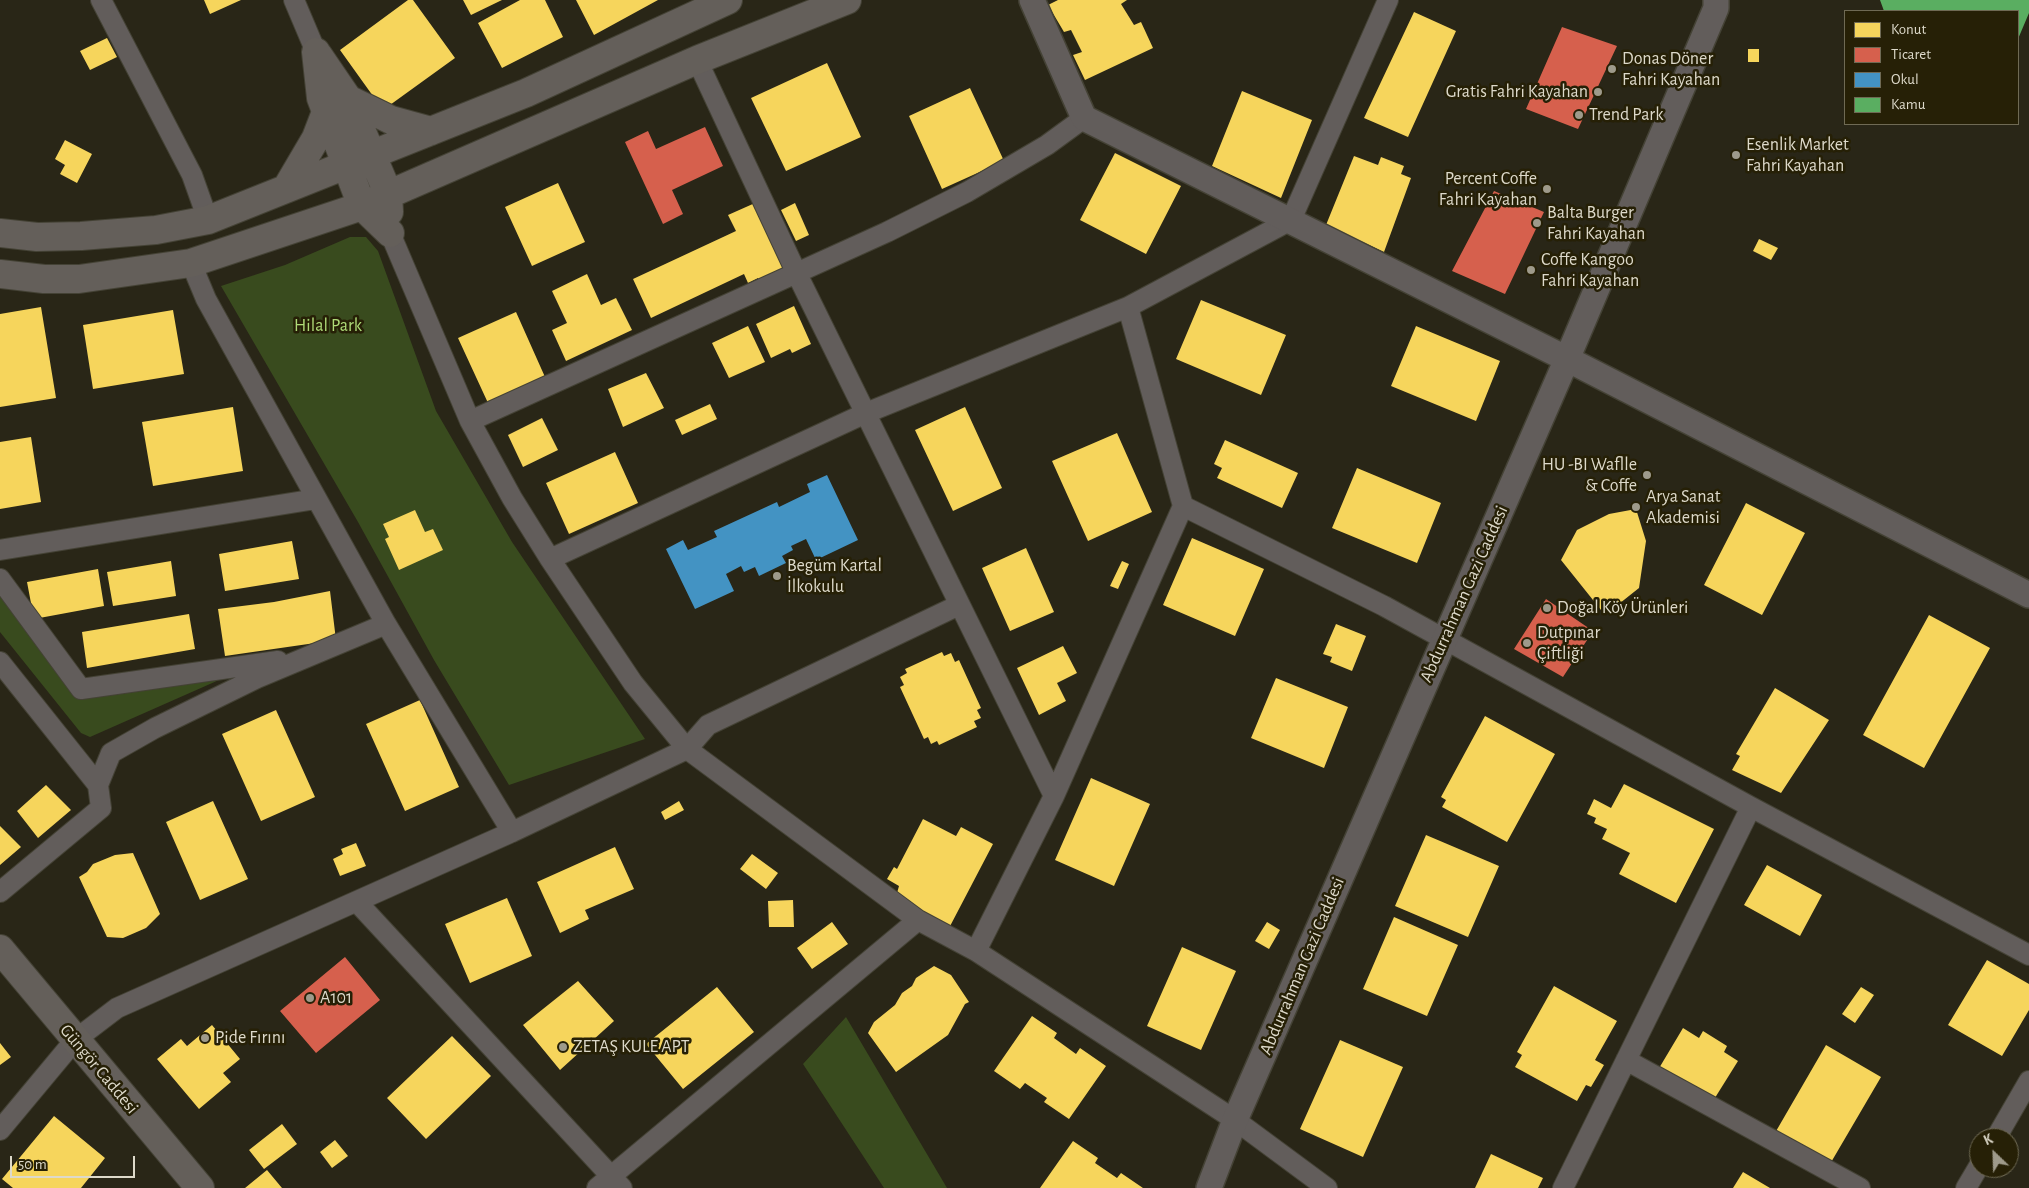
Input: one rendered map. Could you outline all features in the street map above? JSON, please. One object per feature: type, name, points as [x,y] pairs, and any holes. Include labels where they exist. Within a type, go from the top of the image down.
[{"type":"main road","points":[[0,233],[37,237],[81,236],[156,230],[208,220],[526,93],[692,6],[728,0]]},
{"type":"main road","points":[[0,274],[44,279],[79,279],[191,263],[362,206],[388,193],[697,60],[847,0]]},
{"type":"main road","points":[[316,52],[337,105],[346,165],[362,206],[390,233]]},
{"type":"main road","points":[[286,189],[337,105]]},
{"type":"main road","points":[[337,105],[431,131]]},
{"type":"main road","points":[[337,105],[372,154],[388,193],[390,233]]},
{"type":"main road","name":"Güngör Caddesi","points":[[0,949],[200,1188]]},
{"type":"street","points":[[101,0],[192,175],[208,220]]},
{"type":"street","points":[[294,0],[316,52]]},
{"type":"street","points":[[1032,0],[1084,118],[1567,359],[2029,595]]},
{"type":"street","points":[[550,559],[866,413],[1128,307],[1291,220],[1388,0]]},
{"type":"street","name":"Abdurrahman Gazi Caddesi","points":[[1209,1188],[1235,1120],[1567,359],[1719,2]]},
{"type":"street","points":[[697,60],[797,274],[1054,796]]},
{"type":"street","points":[[470,421],[887,232],[967,192],[1047,144],[1084,118]]},
{"type":"street","points":[[390,233],[470,421],[512,498],[550,559],[633,683],[687,749],[918,920],[976,951],[1235,1120],[1327,1188]]},
{"type":"street","points":[[191,263],[206,299],[386,624],[512,832]]},
{"type":"street","points":[[976,951],[1054,796],[1183,506],[1128,307]]},
{"type":"street","points":[[0,550],[316,499]]},
{"type":"street","points":[[1183,506],[1384,606],[1751,807],[2029,955]]},
{"type":"street","points":[[0,580],[81,690],[306,657]]},
{"type":"street","points":[[0,1130],[75,1040],[116,1008],[512,832],[687,749],[708,725],[959,605]]},
{"type":"street","points":[[0,892],[101,808],[98,786],[111,753],[155,728],[257,678],[386,624]]},
{"type":"street","points":[[0,662],[98,786]]},
{"type":"street","points":[[1563,1188],[1751,807]]},
{"type":"street","points":[[357,902],[610,1184],[918,920]]},
{"type":"street","points":[[1626,1060],[1860,1188]]},
{"type":"street","points":[[2002,1128],[2029,1081]]},
{"type":"green space","name":"Hilal Park","points":[[350,237],[366,237],[378,251],[436,411],[512,542],[645,739],[509,785],[434,660],[358,522],[221,286],[285,265]]},
{"type":"green space","points":[[0,580],[90,689],[213,669],[219,680],[90,737],[81,733],[0,632]]},
{"type":"green space","points":[[846,1017],[947,1188],[884,1188],[803,1064]]},
{"type":"building: Konut","points":[[204,0],[241,0],[210,14]]},
{"type":"building: Konut","points":[[408,0],[413,0],[455,58],[383,110],[340,50]]},
{"type":"building: Konut","points":[[463,0],[502,0],[471,15]]},
{"type":"building: Konut","points":[[520,0],[545,0],[563,37],[502,68],[478,23]]},
{"type":"building: Konut","points":[[576,0],[658,0],[594,35]]},
{"type":"building: Konut","points":[[1058,0],[1127,0],[1121,4],[1134,25],[1141,22],[1153,48],[1085,80],[1073,55],[1082,52],[1071,30],[1064,32],[1048,5]]},
{"type":"building: Konut","points":[[1414,12],[1456,31],[1408,137],[1364,118]]},
{"type":"building: Konut","points":[[107,38],[117,57],[90,70],[80,51]]},
{"type":"building: Konut","points":[[1748,49],[1759,49],[1759,62],[1748,62]]},
{"type":"building: Konut","points":[[827,63],[861,137],[786,171],[751,98]]},
{"type":"building: Konut","points":[[970,88],[1004,161],[942,189],[909,116]]},
{"type":"building: Konut","points":[[1242,91],[1312,120],[1281,198],[1212,166]]},
{"type":"building: Konut","points":[[65,140],[92,154],[77,183],[60,174],[65,165],[55,159]]},
{"type":"building: Konut","points":[[1115,153],[1181,186],[1146,254],[1080,220]]},
{"type":"building: Konut","points":[[1354,156],[1378,165],[1381,157],[1404,166],[1401,174],[1411,178],[1384,252],[1326,225]]},
{"type":"building: Konut","points":[[558,183],[585,242],[532,266],[505,207]]},
{"type":"building: Konut","points":[[755,203],[786,270],[760,282],[758,278],[748,283],[744,274],[651,318],[633,279],[736,231],[728,215]]},
{"type":"building: Konut","points":[[795,203],[809,235],[796,241],[781,210]]},
{"type":"building: Konut","points":[[1759,239],[1778,248],[1771,260],[1753,251]]},
{"type":"building: Konut","points":[[587,274],[601,305],[616,298],[632,330],[566,361],[552,330],[567,323],[552,291]]},
{"type":"building: Konut","points":[[1201,300],[1286,335],[1261,395],[1176,359]]},
{"type":"building: Konut","points":[[794,306],[811,344],[792,353],[790,349],[771,358],[756,324]]},
{"type":"building: Konut","points":[[41,307],[56,398],[0,407],[0,314]]},
{"type":"building: Konut","points":[[173,310],[184,374],[93,389],[83,325]]},
{"type":"building: Konut","points":[[516,312],[545,377],[488,403],[458,338]]},
{"type":"building: Konut","points":[[748,326],[765,362],[729,378],[712,343]]},
{"type":"building: Konut","points":[[1416,326],[1500,361],[1476,421],[1391,386]]},
{"type":"building: Konut","points":[[646,373],[664,408],[623,427],[608,389]]},
{"type":"building: Konut","points":[[710,404],[717,419],[682,435],[675,420]]},
{"type":"building: Konut","points":[[233,407],[243,471],[153,486],[142,422]]},
{"type":"building: Konut","points":[[965,407],[1002,488],[953,511],[915,430]]},
{"type":"building: Konut","points":[[542,418],[558,450],[523,467],[508,435]]},
{"type":"building: Konut","points":[[1117,433],[1152,512],[1088,541],[1052,461]]},
{"type":"building: Konut","points":[[31,437],[41,502],[0,509],[0,442]]},
{"type":"building: Konut","points":[[1225,440],[1298,473],[1282,508],[1217,478],[1222,468],[1214,464]]},
{"type":"building: Konut","points":[[615,452],[638,503],[569,534],[546,483]]},
{"type":"building: Konut","points":[[1357,468],[1441,503],[1417,563],[1332,528]]},
{"type":"building: Konut","points":[[1746,503],[1805,533],[1762,615],[1704,585]]},
{"type":"building: Konut","points":[[1636,509],[1646,541],[1639,588],[1605,615],[1561,560],[1577,530],[1609,514]]},
{"type":"building: Konut","points":[[415,510],[425,532],[433,529],[443,550],[399,570],[385,539],[389,537],[383,524]]},
{"type":"building: Konut","points":[[1192,538],[1264,569],[1235,636],[1163,605]]},
{"type":"building: Konut","points":[[292,541],[299,579],[225,591],[219,554]]},
{"type":"building: Konut","points":[[1026,548],[1054,612],[1010,631],[982,568]]},
{"type":"building: Konut","points":[[171,561],[176,596],[113,606],[107,572]]},
{"type":"building: Konut","points":[[1122,561],[1129,564],[1118,589],[1110,586]]},
{"type":"building: Konut","points":[[98,569],[104,606],[34,619],[27,582]]},
{"type":"building: Konut","points":[[330,591],[336,640],[225,656],[218,609],[274,602]]},
{"type":"building: Konut","points":[[189,614],[195,649],[87,668],[82,632]]},
{"type":"building: Konut","points":[[1929,615],[1990,648],[1924,768],[1863,735]]},
{"type":"building: Konut","points":[[1336,624],[1366,636],[1352,671],[1330,662],[1332,657],[1323,654]]},
{"type":"building: Konut","points":[[1063,646],[1077,673],[1057,683],[1066,701],[1039,715],[1017,668]]},
{"type":"building: Konut","points":[[942,652],[944,656],[951,653],[955,662],[959,660],[981,708],[977,710],[981,718],[974,721],[977,727],[939,745],[937,741],[931,744],[928,737],[924,739],[900,687],[904,685],[900,677],[907,673],[905,669]]},
{"type":"building: Konut","points":[[1276,678],[1348,707],[1324,768],[1251,738]]},
{"type":"building: Konut","points":[[1775,688],[1829,720],[1781,793],[1732,770],[1740,756],[1736,754]]},
{"type":"building: Konut","points":[[420,700],[459,787],[405,811],[366,724]]},
{"type":"building: Konut","points":[[276,710],[315,797],[261,821],[222,734]]},
{"type":"building: Konut","points":[[1485,716],[1555,754],[1507,842],[1442,807],[1446,800],[1441,797]]},
{"type":"building: Konut","points":[[1091,778],[1150,804],[1114,886],[1055,860]]},
{"type":"building: Konut","points":[[1624,784],[1714,829],[1676,903],[1619,874],[1630,853],[1602,839],[1607,829],[1594,823],[1596,818],[1587,814],[1594,799],[1611,808]]},
{"type":"building: Konut","points":[[46,785],[71,810],[38,838],[17,811]]},
{"type":"building: Konut","points":[[213,801],[248,879],[200,900],[166,822]]},
{"type":"building: Konut","points":[[679,801],[684,810],[665,820],[661,812]]},
{"type":"building: Konut","points":[[923,819],[956,836],[961,827],[993,844],[948,930],[897,893],[899,886],[887,879],[894,867],[897,869]]},
{"type":"building: Konut","points":[[0,826],[21,847],[0,865]]},
{"type":"building: Konut","points":[[1426,835],[1499,866],[1468,937],[1395,906]]},
{"type":"building: Konut","points":[[356,843],[366,866],[340,876],[333,859],[343,854],[341,849]]},
{"type":"building: Konut","points":[[615,847],[634,889],[585,910],[589,919],[560,933],[537,882]]},
{"type":"building: Konut","points":[[133,853],[160,914],[146,928],[123,938],[107,937],[79,877],[87,872],[93,864],[115,855]]},
{"type":"building: Konut","points":[[752,854],[778,873],[766,889],[740,869]]},
{"type":"building: Konut","points":[[1767,865],[1822,895],[1800,936],[1744,905]]},
{"type":"building: Konut","points":[[507,898],[532,956],[470,983],[445,924]]},
{"type":"building: Konut","points":[[793,900],[794,927],[769,927],[768,901]]},
{"type":"building: Konut","points":[[1394,917],[1458,945],[1427,1016],[1363,989]]},
{"type":"building: Konut","points":[[832,922],[848,944],[812,969],[797,948]]},
{"type":"building: Konut","points":[[1267,922],[1280,930],[1269,949],[1255,941]]},
{"type":"building: Konut","points":[[1182,947],[1236,971],[1201,1050],[1147,1026]]},
{"type":"building: Konut","points":[[1987,960],[2029,984],[2029,1010],[2002,1056],[1948,1025]]},
{"type":"building: Konut","points":[[934,966],[951,975],[969,1002],[965,1004],[948,1035],[896,1072],[868,1033],[874,1022],[895,1005],[902,993],[912,986],[916,978]]},
{"type":"building: Konut","name":"ZETAŞ KULE APT","points":[[578,981],[614,1021],[560,1070],[523,1025]]},
{"type":"building: Konut","points":[[1554,986],[1617,1021],[1595,1060],[1604,1065],[1591,1087],[1586,1085],[1577,1101],[1515,1067],[1522,1055],[1517,1052]]},
{"type":"building: Konut","points":[[717,987],[754,1032],[683,1089],[646,1044]]},
{"type":"building: Konut","points":[[1861,987],[1874,995],[1855,1023],[1842,1014]]},
{"type":"building: Konut","points":[[1032,1016],[1057,1033],[1054,1038],[1076,1054],[1080,1048],[1106,1066],[1069,1119],[1044,1102],[1047,1098],[1025,1083],[1020,1089],[994,1071]]},
{"type":"building: Konut","points":[[212,1025],[240,1059],[223,1073],[231,1082],[199,1109],[157,1059],[181,1039],[187,1046]]},
{"type":"building: Konut","points":[[1683,1028],[1699,1038],[1703,1031],[1727,1046],[1724,1052],[1738,1061],[1708,1109],[1652,1080]]},
{"type":"building: Konut","points":[[452,1036],[491,1076],[426,1139],[387,1098]]},
{"type":"building: Konut","points":[[1340,1040],[1403,1067],[1363,1157],[1300,1129]]},
{"type":"building: Konut","points":[[0,1043],[11,1057],[0,1065]]},
{"type":"building: Konut","points":[[1826,1045],[1881,1077],[1823,1176],[1768,1145]]},
{"type":"building: Konut","points":[[54,1116],[105,1158],[81,1188],[13,1188],[2,1179]]},
{"type":"building: Konut","points":[[282,1124],[297,1144],[264,1169],[249,1150]]},
{"type":"building: Konut","points":[[335,1140],[348,1156],[332,1168],[320,1152]]},
{"type":"building: Konut","points":[[1073,1141],[1098,1158],[1095,1163],[1117,1178],[1121,1173],[1143,1188],[1040,1188]]},
{"type":"building: Konut","points":[[1491,1154],[1543,1178],[1538,1188],[1475,1188]]},
{"type":"building: Konut","points":[[267,1170],[282,1188],[245,1188]]},
{"type":"building: Konut","points":[[1743,1172],[1770,1188],[1733,1188]]},
{"type":"building: Ticaret","points":[[1562,27],[1617,46],[1578,129],[1526,109]]},
{"type":"building: Ticaret","points":[[705,127],[723,166],[672,190],[683,214],[663,224],[625,142],[648,131],[656,149]]},
{"type":"building: Ticaret","points":[[1494,191],[1544,212],[1505,294],[1452,271]]},
{"type":"building: Ticaret","points":[[1546,599],[1593,631],[1563,677],[1514,649]]},
{"type":"building: Ticaret","points":[[345,957],[380,1000],[316,1053],[280,1011]]},
{"type":"building: Okul","points":[[827,475],[858,540],[816,560],[806,539],[791,546],[793,550],[782,556],[786,563],[759,576],[755,567],[744,572],[741,566],[726,574],[734,591],[695,609],[666,549],[683,540],[688,550],[717,537],[714,531],[777,502],[779,507],[810,492],[807,484]]},
{"type":"building: Kamu","points":[[1880,0],[2029,0],[2029,13],[2019,37],[2019,10],[1884,10]]},
{"type":"place","name":"Donas Döner Fahri Kayahan","points":[[1612,69]]},
{"type":"place","name":"Gratis Fahri Kayahan","points":[[1598,92]]},
{"type":"place","name":"Trend Park","points":[[1579,115]]},
{"type":"place","name":"Esenlik Market Fahri Kayahan","points":[[1736,155]]},
{"type":"place","name":"Percent Coffe Fahri Kayahan","points":[[1547,189]]},
{"type":"place","name":"Balta Burger Fahri Kayahan","points":[[1537,223]]},
{"type":"place","name":"Coffe Kangoo Fahri Kayahan","points":[[1531,270]]},
{"type":"place","name":"HU -BI Waflle & Coffe","points":[[1647,475]]},
{"type":"place","name":"Arya Sanat Akademisi","points":[[1636,507]]},
{"type":"place","name":"Begüm Kartal İlkokulu","points":[[777,576]]},
{"type":"place","name":"Doğal Köy Ürünleri","points":[[1547,608]]},
{"type":"place","name":"Dutpınar Çiftliği","points":[[1527,643]]},
{"type":"place","name":"A101","points":[[310,998]]},
{"type":"place","name":"Pide Fırını","points":[[205,1038]]},
{"type":"place","name":"ZETAŞ KULE APT","points":[[563,1047]]}]
